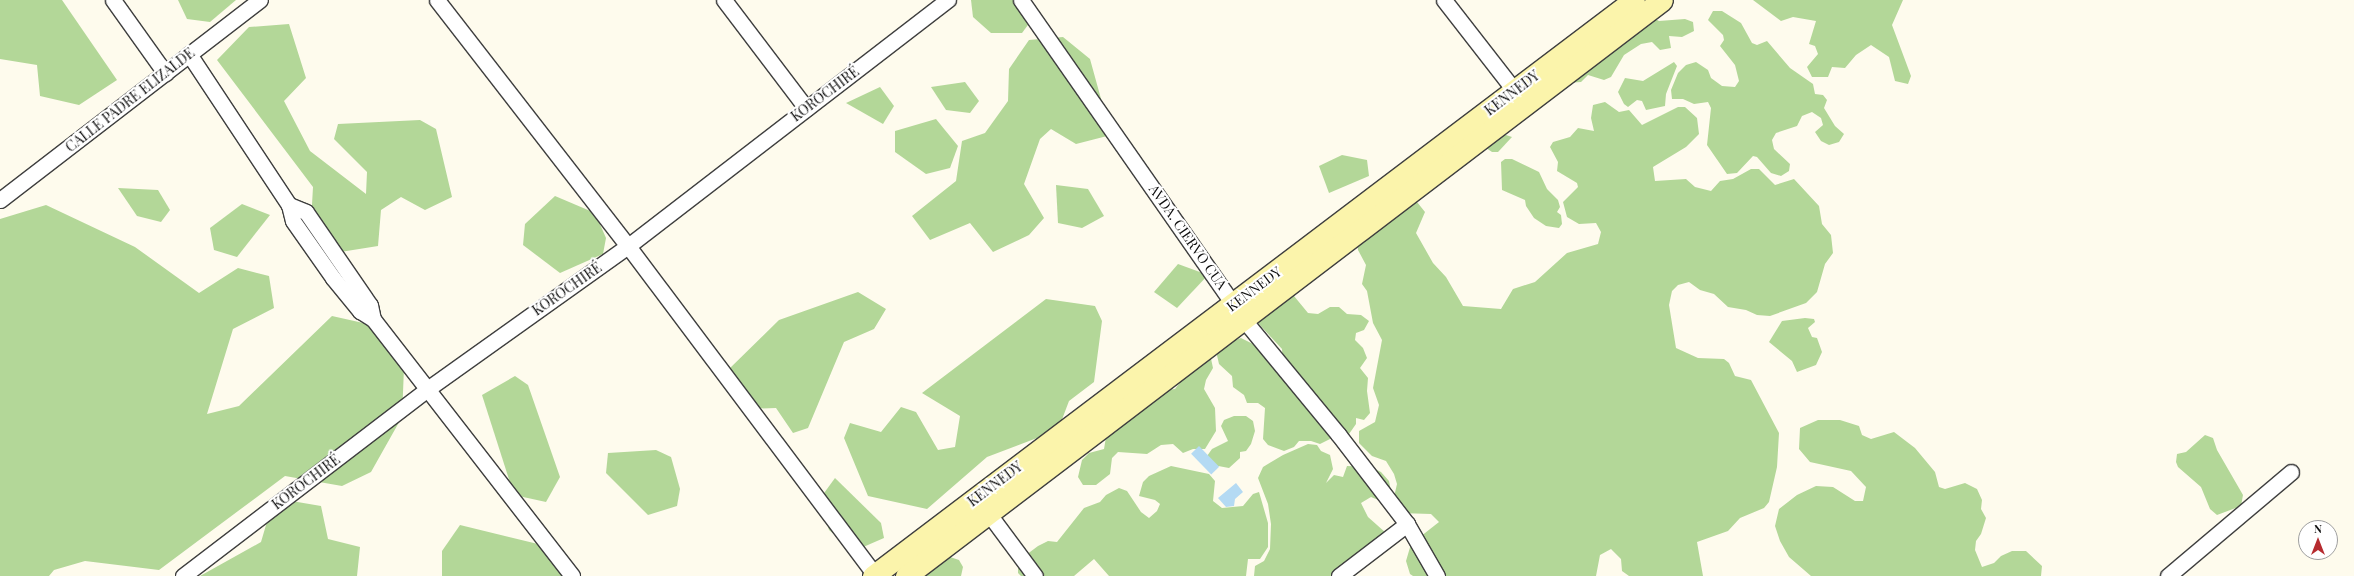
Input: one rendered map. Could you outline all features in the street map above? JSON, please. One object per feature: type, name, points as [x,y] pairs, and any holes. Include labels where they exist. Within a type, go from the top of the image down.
[{"type":"main road","name":"KENNEDY","points":[[1520,97],[1634,0]]},
{"type":"main road","name":"KENNEDY","points":[[875,575],[982,505],[1520,97],[1662,0]]},
{"type":"main road","name":"KENNEDY","points":[[906,576],[982,505]]},
{"type":"street","points":[[114,0],[165,73]]},
{"type":"street","name":"CALLE PADRE ELIZALDE","points":[[0,200],[260,0]]},
{"type":"street","points":[[437,0],[628,246],[875,575]]},
{"type":"street","points":[[724,0],[806,108]]},
{"type":"street","name":"KOROCHIRÉ","points":[[183,576],[426,390],[628,246],[948,0]]},
{"type":"street","name":"AVDA. CIERVO CUA","points":[[1021,0],[1239,311],[1338,434],[1407,524],[1437,576]]},
{"type":"street","points":[[1444,0],[1520,97]]},
{"type":"street","points":[[189,54],[289,205],[306,212],[370,305],[373,319],[426,390],[572,576]]},
{"type":"street","points":[[2168,576],[2291,472]]},
{"type":"street","points":[[982,505],[1035,576]]},
{"type":"street","points":[[1340,576],[1407,524]]},
{"type":"green space","points":[[0,0],[62,0],[117,80],[79,105],[40,96],[37,65],[0,59]]},
{"type":"green space","points":[[178,0],[236,0],[210,22],[187,19]]},
{"type":"green space","points":[[971,0],[1031,0],[1036,14],[1022,33],[991,33],[973,17]]},
{"type":"green space","points":[[1753,0],[1903,0],[1892,25],[1911,76],[1908,84],[1895,81],[1889,57],[1871,45],[1856,55],[1845,68],[1832,67],[1828,77],[1812,77],[1807,67],[1818,54],[1815,46],[1809,44],[1816,21],[1793,17],[1781,21]]},
{"type":"green space","points":[[1713,11],[1722,11],[1741,23],[1752,43],[1757,45],[1767,41],[1790,68],[1813,84],[1815,94],[1823,95],[1827,100],[1824,108],[1835,126],[1844,134],[1839,142],[1829,145],[1821,141],[1815,132],[1823,125],[1821,118],[1812,112],[1802,116],[1797,126],[1776,133],[1772,140],[1774,149],[1790,164],[1789,171],[1781,176],[1771,173],[1757,157],[1753,156],[1737,173],[1727,174],[1707,145],[1711,108],[1708,102],[1694,104],[1683,99],[1672,99],[1671,90],[1678,73],[1686,65],[1696,62],[1708,70],[1711,78],[1722,86],[1735,87],[1739,81],[1735,65],[1720,46],[1724,40],[1723,35],[1708,20]]},
{"type":"green space","points":[[1650,16],[1659,21],[1685,19],[1693,22],[1694,31],[1682,37],[1669,36],[1671,48],[1660,50],[1652,42],[1641,44],[1624,55],[1611,77],[1604,80],[1588,75],[1581,82],[1566,83],[1590,62],[1599,61],[1603,55]]},
{"type":"green space","points":[[289,24],[306,78],[284,101],[310,151],[366,194],[367,172],[334,139],[338,124],[420,120],[436,129],[452,197],[425,210],[401,197],[381,210],[378,246],[309,257],[313,187],[217,60],[249,27]]},
{"type":"green space","points":[[1063,37],[1090,59],[1111,135],[1076,144],[1051,129],[1040,139],[1024,184],[1044,218],[1029,235],[993,252],[970,223],[930,240],[912,216],[956,181],[962,141],[985,133],[1008,101],[1009,69],[1029,40]]},
{"type":"green space","points":[[1674,62],[1677,66],[1666,94],[1665,106],[1646,110],[1642,101],[1637,100],[1628,107],[1624,104],[1618,92],[1625,78],[1643,81]]},
{"type":"green space","points":[[965,82],[979,101],[970,113],[946,110],[931,87]]},
{"type":"green space","points":[[880,87],[894,106],[883,124],[846,103]]},
{"type":"green space","points":[[1605,102],[1619,112],[1629,110],[1642,125],[1678,107],[1685,107],[1697,118],[1699,134],[1686,147],[1653,167],[1655,181],[1686,179],[1695,187],[1711,191],[1720,181],[1733,179],[1751,169],[1759,169],[1775,185],[1794,179],[1819,206],[1822,224],[1831,235],[1833,253],[1825,264],[1817,292],[1806,303],[1770,316],[1757,315],[1746,310],[1728,307],[1714,294],[1700,290],[1689,282],[1678,285],[1672,291],[1669,305],[1676,348],[1698,358],[1724,359],[1729,363],[1735,376],[1751,380],[1779,433],[1777,467],[1769,502],[1764,508],[1740,518],[1728,531],[1697,542],[1703,576],[1629,576],[1622,571],[1621,559],[1611,549],[1600,555],[1596,576],[1413,576],[1410,574],[1406,561],[1411,544],[1439,522],[1431,514],[1399,513],[1394,497],[1397,484],[1394,474],[1386,461],[1372,456],[1359,443],[1359,431],[1375,422],[1379,405],[1373,388],[1382,340],[1373,323],[1367,291],[1362,284],[1366,265],[1358,250],[1356,235],[1402,202],[1417,202],[1425,212],[1416,233],[1433,263],[1446,277],[1463,306],[1501,309],[1513,289],[1535,282],[1567,253],[1598,244],[1601,232],[1596,223],[1579,224],[1567,217],[1563,202],[1578,187],[1577,183],[1557,171],[1558,162],[1550,147],[1553,142],[1570,137],[1578,128],[1594,131],[1591,118],[1593,105]]},
{"type":"green space","points":[[936,119],[958,146],[950,168],[926,174],[895,152],[895,131]]},
{"type":"green space","points":[[1500,133],[1512,137],[1498,152],[1492,152],[1482,145]]},
{"type":"green space","points":[[1342,155],[1367,160],[1369,176],[1329,193],[1319,166]]},
{"type":"green space","points":[[1505,159],[1512,159],[1539,172],[1547,189],[1558,200],[1560,207],[1557,212],[1561,215],[1562,224],[1559,228],[1546,226],[1534,218],[1526,206],[1525,200],[1502,190],[1501,162]]},
{"type":"green space","points":[[1056,185],[1088,189],[1104,216],[1082,228],[1058,223]]},
{"type":"green space","points":[[118,188],[158,190],[170,210],[161,222],[137,216]]},
{"type":"green space","points":[[555,196],[595,213],[606,238],[603,254],[560,273],[523,245],[525,224]]},
{"type":"green space","points":[[242,204],[270,215],[237,257],[214,250],[210,228]]},
{"type":"green space","points":[[46,205],[135,247],[199,293],[238,268],[269,276],[274,308],[233,329],[207,414],[239,406],[332,316],[381,327],[404,368],[402,417],[371,472],[342,486],[285,476],[159,570],[85,561],[54,570],[49,576],[0,576],[0,219]]},
{"type":"green space","points":[[1178,264],[1208,275],[1177,308],[1154,292]]},
{"type":"green space","points":[[858,292],[886,309],[874,329],[844,342],[808,428],[793,433],[776,408],[741,409],[727,371],[779,320]]},
{"type":"green space","points":[[1281,292],[1294,296],[1308,313],[1318,314],[1330,307],[1339,307],[1347,314],[1361,315],[1369,321],[1364,330],[1356,333],[1355,340],[1363,348],[1367,358],[1360,368],[1368,378],[1367,391],[1370,413],[1364,420],[1356,418],[1356,424],[1349,434],[1338,435],[1320,444],[1311,441],[1299,441],[1294,447],[1284,451],[1268,445],[1263,439],[1265,408],[1258,403],[1247,403],[1244,395],[1233,387],[1232,376],[1219,364],[1216,351],[1224,344],[1241,338],[1255,345],[1275,369],[1283,364],[1282,349],[1258,323],[1258,310]]},
{"type":"green space","points":[[1046,299],[1095,306],[1102,321],[1094,382],[1069,401],[1058,430],[987,457],[927,509],[868,496],[844,438],[850,423],[881,432],[901,407],[916,412],[938,450],[955,447],[960,416],[922,393]]},
{"type":"green space","points":[[1805,318],[1814,319],[1815,322],[1808,328],[1812,337],[1817,338],[1822,352],[1816,365],[1797,372],[1792,361],[1769,342],[1782,321]]},
{"type":"green space","points":[[1210,354],[1213,368],[1206,380],[1204,389],[1215,408],[1216,431],[1205,449],[1193,449],[1183,453],[1173,444],[1161,445],[1147,454],[1118,452],[1112,458],[1110,474],[1096,485],[1083,485],[1078,477],[1082,460],[1089,453],[1104,449],[1106,437],[1157,391],[1175,389],[1185,376]]},
{"type":"green space","points":[[515,376],[528,385],[560,477],[546,502],[514,495],[482,395]]},
{"type":"green space","points":[[1234,416],[1246,416],[1253,421],[1255,431],[1251,444],[1246,451],[1240,452],[1240,458],[1229,468],[1213,465],[1207,456],[1212,449],[1228,441],[1221,426],[1224,420]]},
{"type":"green space","points":[[1818,420],[1840,420],[1859,426],[1862,435],[1871,439],[1894,432],[1915,448],[1935,472],[1939,487],[1945,489],[1965,483],[1977,489],[1982,500],[1981,509],[1986,518],[1981,534],[1976,541],[1975,550],[1982,567],[1994,563],[2001,556],[2012,551],[2026,551],[2042,566],[2041,576],[1811,576],[1789,557],[1780,541],[1775,526],[1779,509],[1797,495],[1816,486],[1833,487],[1855,501],[1863,501],[1866,487],[1851,471],[1810,462],[1799,449],[1800,428]]},
{"type":"green space","points":[[2205,435],[2213,438],[2217,450],[2243,495],[2241,506],[2217,515],[2210,509],[2201,487],[2178,467],[2176,462],[2177,454],[2186,452]]},
{"type":"green space","points":[[1308,444],[1317,445],[1321,451],[1330,455],[1333,469],[1326,483],[1334,475],[1343,477],[1347,466],[1371,467],[1381,472],[1389,481],[1391,491],[1386,503],[1371,497],[1361,503],[1368,517],[1386,533],[1386,549],[1373,560],[1338,576],[1254,576],[1255,566],[1264,561],[1270,549],[1271,524],[1268,504],[1258,478],[1263,467],[1283,455]]},
{"type":"green space","points":[[656,450],[671,457],[680,489],[677,506],[648,515],[606,473],[608,453]]},
{"type":"green space","points":[[1171,466],[1209,474],[1215,481],[1213,501],[1222,508],[1243,506],[1253,494],[1259,492],[1268,523],[1268,547],[1260,559],[1248,559],[1246,576],[1109,576],[1094,559],[1074,576],[1021,576],[1018,573],[1018,561],[1038,546],[1048,541],[1057,542],[1084,508],[1100,502],[1106,495],[1119,488],[1127,491],[1141,512],[1149,518],[1157,511],[1160,504],[1155,500],[1139,496],[1143,482],[1149,476]]},
{"type":"green space","points":[[835,478],[881,523],[884,538],[854,551],[829,530],[819,500]]},
{"type":"green space","points":[[274,498],[321,506],[328,539],[360,547],[357,576],[200,576],[261,542]]},
{"type":"green space","points":[[460,525],[542,545],[563,576],[442,576],[442,551]]},
{"type":"green space","points":[[950,557],[959,560],[963,567],[961,576],[921,576],[944,559]]},
{"type":"water","points":[[1199,446],[1219,467],[1211,475],[1191,454]]},
{"type":"water","points":[[1236,483],[1243,492],[1235,499],[1234,506],[1226,507],[1218,498]]}]
